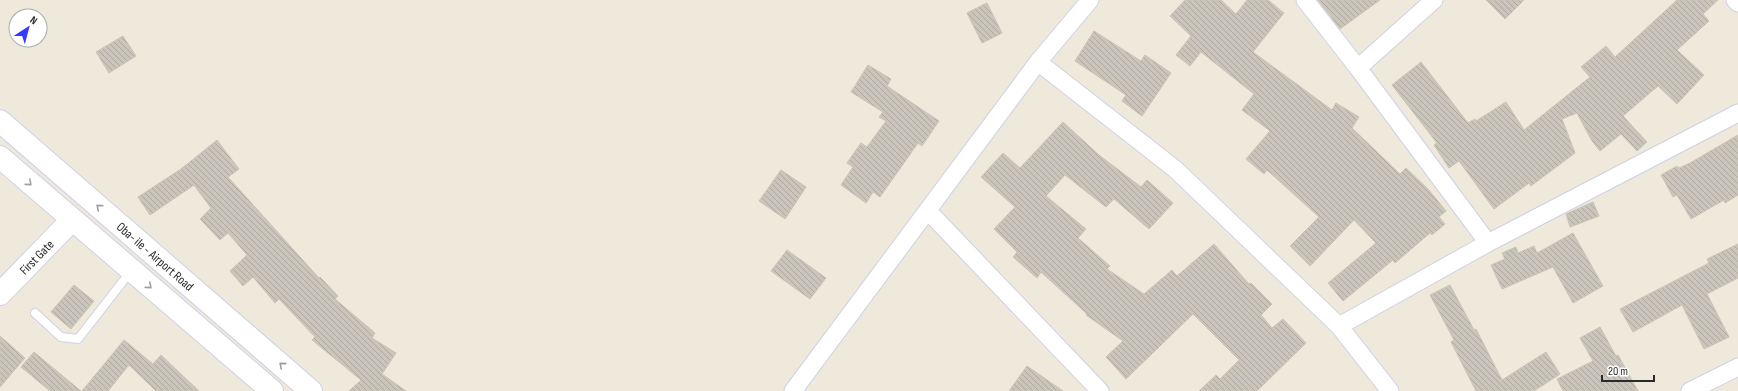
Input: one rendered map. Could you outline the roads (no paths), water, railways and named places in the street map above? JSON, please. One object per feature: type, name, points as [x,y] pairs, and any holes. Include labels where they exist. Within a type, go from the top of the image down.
[{"type":"main road","name":"Oba- ile - Airport Road","points":[[0,121],[311,391]]},
{"type":"main road","name":"Oba- ile - Airport Road","points":[[0,157],[272,391]]},
{"type":"main road","name":"First Gate","points":[[0,294],[58,232],[72,220]]},
{"type":"street","points":[[793,391],[1038,62],[1090,0]]},
{"type":"street","points":[[1305,0],[1358,68],[1488,244]]},
{"type":"street","points":[[1358,68],[1434,0]]},
{"type":"street","points":[[1735,0],[1738,3]]},
{"type":"street","points":[[1038,62],[1175,169],[1339,326],[1390,391]]},
{"type":"street","points":[[1339,326],[1488,244],[1738,113]]},
{"type":"street","points":[[928,211],[1100,391]]},
{"type":"street","points":[[1690,391],[1738,368]]},
{"type":"lane","points":[[35,313],[60,337],[78,339],[131,271]]}]
